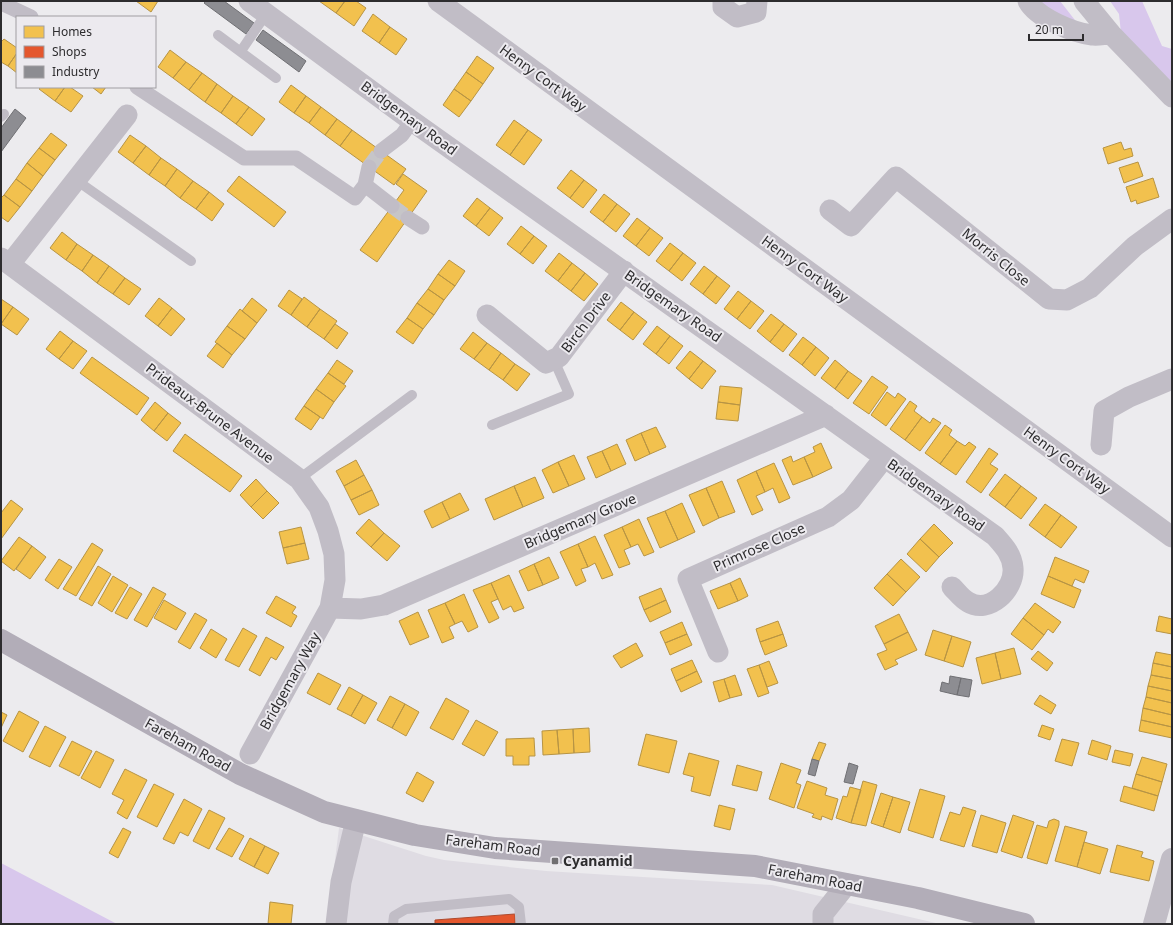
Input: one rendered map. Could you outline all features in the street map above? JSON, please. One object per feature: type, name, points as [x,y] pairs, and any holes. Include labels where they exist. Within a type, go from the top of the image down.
[{"type":"main road","name":"Fareham Road","points":[[1,640],[240,774],[324,812],[415,835],[495,848],[755,866],[918,898],[1024,924]]},
{"type":"street","name":"Bridgemary Road","points":[[249,1],[412,120],[994,536],[1008,551],[1013,566],[1013,581],[1003,595],[990,603],[979,605],[968,603],[952,587]]},
{"type":"street","name":"Henry Cort Way","points":[[438,1],[1172,537]]},
{"type":"street","points":[[723,1],[723,7],[737,17],[756,12],[757,1]]},
{"type":"street","points":[[1028,1],[1048,19],[1070,30],[1093,35],[1111,34]]},
{"type":"street","points":[[1084,1],[1111,34],[1172,97]]},
{"type":"street","points":[[1,4],[29,16]]},
{"type":"street","points":[[139,88],[244,158],[296,158],[355,198],[365,185],[369,167]]},
{"type":"street","name":"Prideaux-Brune Avenue","points":[[127,115],[76,180],[6,261],[299,479],[319,507],[328,531],[334,554],[335,580],[330,608]]},
{"type":"street","points":[[381,151],[402,135],[412,120]]},
{"type":"street","name":"Morris Close","points":[[830,210],[851,226],[896,177],[1049,299],[1067,300],[1090,288],[1135,246],[1172,219]]},
{"type":"street","points":[[365,185],[392,206]]},
{"type":"street","points":[[408,218],[422,226]]},
{"type":"street","name":"Birch Drive","points":[[487,315],[546,364],[559,357],[624,271]]},
{"type":"street","points":[[1101,445],[1104,411],[1129,397],[1172,379]]},
{"type":"street","name":"Bridgemary Grove","points":[[330,608],[361,609],[384,605],[826,415]]},
{"type":"street","name":"Primrose Close","points":[[718,652],[688,578],[828,517],[851,500],[884,458]]},
{"type":"street","name":"Bridgemary Way","points":[[250,754],[330,608]]},
{"type":"street","points":[[336,924],[340,882],[356,820]]},
{"type":"street","points":[[1154,924],[1172,859]]},
{"type":"street","points":[[823,924],[823,914],[847,884]]},
{"type":"lane","points":[[241,51],[266,14]]},
{"type":"lane","points":[[218,35],[276,78]]},
{"type":"lane","points":[[76,180],[192,261]]},
{"type":"lane","points":[[492,425],[569,394],[554,360]]},
{"type":"lane","points":[[299,479],[412,396]]},
{"type":"lane","points":[[393,924],[394,916],[406,909],[509,899],[519,907],[521,924]]},
{"type":"shaded area","points":[[1031,1],[1060,1],[1078,24]]},
{"type":"shaded area","points":[[1110,1],[1142,1],[1162,46],[1172,49],[1172,87],[1121,33],[1119,14]]},
{"type":"shaded area","points":[[339,828],[426,856],[444,860],[546,871],[772,885],[940,924],[327,924]]},
{"type":"shaded area","points":[[1,863],[117,924],[1,924]]},
{"type":"building: Homes","points":[[136,1],[158,1],[151,12]]},
{"type":"building: Homes","points":[[319,1],[345,1],[336,13]]},
{"type":"building: Homes","points":[[345,1],[356,1],[366,8],[354,26],[336,13]]},
{"type":"building: Homes","points":[[373,14],[390,27],[379,43],[362,31]]},
{"type":"building: Homes","points":[[390,27],[407,39],[396,55],[379,43]]},
{"type":"building: Homes","points":[[4,39],[16,47],[16,54],[8,66],[1,62],[1,42]]},
{"type":"building: Homes","points":[[170,50],[186,62],[173,78],[158,67]]},
{"type":"building: Homes","points":[[16,54],[16,72],[8,66]]},
{"type":"building: Homes","points":[[477,56],[494,68],[483,84],[466,72]]},
{"type":"building: Homes","points":[[186,62],[202,73],[189,90],[173,78]]},
{"type":"building: Homes","points":[[466,72],[483,84],[471,101],[454,89]]},
{"type":"building: Homes","points":[[202,73],[217,84],[205,102],[189,90]]},
{"type":"building: Homes","points":[[217,84],[233,96],[221,113],[205,102]]},
{"type":"building: Homes","points":[[291,85],[306,96],[294,113],[279,102]]},
{"type":"building: Homes","points":[[40,88],[64,88],[55,101],[39,89]]},
{"type":"building: Homes","points":[[64,88],[71,88],[83,96],[71,112],[55,101]]},
{"type":"building: Homes","points":[[93,88],[105,88],[101,94]]},
{"type":"building: Homes","points":[[454,89],[471,101],[459,117],[443,105]]},
{"type":"building: Homes","points":[[233,96],[249,107],[236,124],[221,113]]},
{"type":"building: Homes","points":[[306,96],[321,107],[309,123],[294,113]]},
{"type":"building: Homes","points":[[249,107],[265,119],[252,136],[236,124]]},
{"type":"building: Homes","points":[[321,107],[337,119],[325,135],[309,123]]},
{"type":"building: Homes","points":[[337,119],[352,130],[340,146],[325,135]]},
{"type":"building: Homes","points":[[514,120],[528,130],[510,155],[496,145]]},
{"type":"building: Homes","points":[[352,130],[406,169],[394,185],[340,146]]},
{"type":"building: Homes","points":[[528,130],[542,140],[524,165],[510,155]]},
{"type":"building: Homes","points":[[51,133],[67,145],[55,160],[39,148]]},
{"type":"building: Homes","points":[[130,135],[146,146],[133,163],[118,152]]},
{"type":"building: Homes","points":[[1121,142],[1124,150],[1131,148],[1133,156],[1108,164],[1103,148]]},
{"type":"building: Homes","points":[[146,146],[161,158],[149,175],[133,163]]},
{"type":"building: Homes","points":[[39,148],[55,160],[43,176],[27,163]]},
{"type":"building: Homes","points":[[161,158],[177,169],[165,186],[149,175]]},
{"type":"building: Homes","points":[[1138,162],[1143,176],[1124,183],[1119,168]]},
{"type":"building: Homes","points":[[27,163],[43,176],[32,191],[16,179]]},
{"type":"building: Homes","points":[[177,169],[193,181],[180,198],[165,186]]},
{"type":"building: Homes","points":[[571,170],[584,180],[570,198],[557,188]]},
{"type":"building: Homes","points":[[403,174],[427,191],[377,262],[360,250],[404,190],[396,184]]},
{"type":"building: Homes","points":[[239,176],[286,212],[274,227],[227,191]]},
{"type":"building: Homes","points":[[1153,178],[1159,197],[1137,204],[1136,200],[1131,202],[1126,187]]},
{"type":"building: Homes","points":[[16,179],[32,191],[20,207],[4,195]]},
{"type":"building: Homes","points":[[584,180],[597,190],[583,208],[570,198]]},
{"type":"building: Homes","points":[[193,181],[209,192],[196,209],[180,198]]},
{"type":"building: Homes","points":[[209,192],[224,204],[212,221],[196,209]]},
{"type":"building: Homes","points":[[604,194],[617,204],[603,222],[590,212]]},
{"type":"building: Homes","points":[[4,195],[20,207],[8,222],[1,217],[1,198]]},
{"type":"building: Homes","points":[[477,198],[490,208],[476,226],[463,216]]},
{"type":"building: Homes","points":[[617,204],[630,214],[616,232],[603,222]]},
{"type":"building: Homes","points":[[490,208],[503,218],[489,236],[476,226]]},
{"type":"building: Homes","points":[[637,218],[650,228],[636,246],[623,236]]},
{"type":"building: Homes","points":[[521,226],[534,236],[520,254],[507,244]]},
{"type":"building: Homes","points":[[650,228],[663,238],[649,256],[636,246]]},
{"type":"building: Homes","points":[[62,232],[77,244],[66,260],[50,248]]},
{"type":"building: Homes","points":[[534,236],[547,246],[533,264],[520,254]]},
{"type":"building: Homes","points":[[670,243],[683,253],[669,271],[656,261]]},
{"type":"building: Homes","points":[[77,244],[93,255],[82,271],[66,260]]},
{"type":"building: Homes","points":[[559,253],[572,263],[558,281],[545,271]]},
{"type":"building: Homes","points":[[683,253],[696,263],[682,281],[669,271]]},
{"type":"building: Homes","points":[[93,255],[109,266],[97,283],[82,271]]},
{"type":"building: Homes","points":[[449,260],[465,271],[455,286],[438,274]]},
{"type":"building: Homes","points":[[572,263],[585,273],[571,291],[558,281]]},
{"type":"building: Homes","points":[[109,266],[125,278],[113,294],[97,283]]},
{"type":"building: Homes","points":[[704,266],[717,276],[703,294],[690,284]]},
{"type":"building: Homes","points":[[585,273],[598,284],[584,301],[571,291]]},
{"type":"building: Homes","points":[[438,274],[455,286],[444,300],[428,289]]},
{"type":"building: Homes","points":[[717,276],[730,286],[716,304],[703,294]]},
{"type":"building: Homes","points":[[125,278],[141,289],[129,305],[113,294]]},
{"type":"building: Homes","points":[[428,289],[444,300],[434,315],[417,303]]},
{"type":"building: Homes","points":[[289,290],[302,299],[291,315],[278,306]]},
{"type":"building: Homes","points":[[738,291],[751,301],[737,319],[724,309]]},
{"type":"building: Homes","points":[[304,297],[320,309],[307,327],[291,315]]},
{"type":"building: Homes","points":[[159,298],[172,308],[158,326],[145,316]]},
{"type":"building: Homes","points":[[252,298],[267,310],[257,323],[242,311]]},
{"type":"building: Homes","points":[[1,299],[13,307],[1,324]]},
{"type":"building: Homes","points":[[751,301],[764,311],[750,329],[737,319]]},
{"type":"building: Homes","points":[[621,302],[634,312],[620,330],[607,320]]},
{"type":"building: Homes","points":[[417,303],[434,315],[423,329],[407,318]]},
{"type":"building: Homes","points":[[13,307],[29,319],[17,335],[1,324]]},
{"type":"building: Homes","points":[[172,308],[185,319],[171,336],[158,326]]},
{"type":"building: Homes","points":[[240,309],[257,323],[245,339],[227,326]]},
{"type":"building: Homes","points":[[320,309],[337,321],[324,339],[307,327]]},
{"type":"building: Homes","points":[[634,312],[647,322],[633,340],[620,330]]},
{"type":"building: Homes","points":[[771,314],[784,324],[770,342],[757,331]]},
{"type":"building: Homes","points":[[407,318],[423,329],[413,344],[396,332]]},
{"type":"building: Homes","points":[[335,324],[348,333],[337,349],[324,339]]},
{"type":"building: Homes","points":[[784,324],[797,334],[783,352],[770,342]]},
{"type":"building: Homes","points":[[227,326],[245,339],[232,355],[215,342]]},
{"type":"building: Homes","points":[[657,326],[670,336],[656,354],[643,344]]},
{"type":"building: Homes","points":[[60,331],[73,341],[59,359],[46,349]]},
{"type":"building: Homes","points":[[473,332],[487,343],[474,359],[460,349]]},
{"type":"building: Homes","points":[[670,336],[683,346],[669,364],[656,354]]},
{"type":"building: Homes","points":[[803,337],[816,347],[802,365],[789,355]]},
{"type":"building: Homes","points":[[73,341],[87,351],[73,369],[59,359]]},
{"type":"building: Homes","points":[[217,343],[232,355],[223,368],[207,356]]},
{"type":"building: Homes","points":[[487,343],[501,353],[489,370],[474,359]]},
{"type":"building: Homes","points":[[816,347],[829,358],[815,376],[802,365]]},
{"type":"building: Homes","points":[[690,351],[703,361],[689,379],[676,368]]},
{"type":"building: Homes","points":[[501,353],[515,364],[503,380],[489,370]]},
{"type":"building: Homes","points":[[92,357],[149,398],[137,415],[80,373]]},
{"type":"building: Homes","points":[[337,360],[353,371],[344,384],[328,373]]},
{"type":"building: Homes","points":[[835,360],[848,371],[835,389],[821,378]]},
{"type":"building: Homes","points":[[703,361],[716,371],[702,389],[689,379]]},
{"type":"building: Homes","points":[[515,364],[530,374],[517,391],[503,380]]},
{"type":"building: Homes","points":[[848,371],[862,381],[848,399],[835,389]]},
{"type":"building: Homes","points":[[328,373],[346,386],[334,402],[316,389]]},
{"type":"building: Homes","points":[[872,376],[888,387],[869,414],[853,403]]},
{"type":"building: Homes","points":[[720,386],[742,388],[740,405],[718,402]]},
{"type":"building: Homes","points":[[316,389],[334,402],[323,419],[304,406]]},
{"type":"building: Homes","points":[[887,392],[895,398],[898,393],[906,399],[886,426],[871,415]]},
{"type":"building: Homes","points":[[910,401],[917,406],[914,411],[922,417],[905,440],[890,429]]},
{"type":"building: Homes","points":[[155,402],[168,413],[154,431],[141,420]]},
{"type":"building: Homes","points":[[718,402],[740,405],[738,421],[716,419]]},
{"type":"building: Homes","points":[[304,406],[320,417],[311,430],[295,419]]},
{"type":"building: Homes","points":[[168,413],[181,423],[167,441],[154,431]]},
{"type":"building: Homes","points":[[922,417],[930,423],[933,418],[941,423],[920,451],[905,440]]},
{"type":"building: Homes","points":[[945,425],[952,430],[949,435],[957,441],[940,464],[925,453]]},
{"type":"building: Homes","points":[[656,427],[666,447],[650,454],[641,433]]},
{"type":"building: Homes","points":[[641,433],[650,454],[635,461],[626,440]]},
{"type":"building: Homes","points":[[185,434],[242,476],[230,492],[173,451]]},
{"type":"building: Homes","points":[[957,441],[965,446],[969,442],[976,447],[956,475],[940,464]]},
{"type":"building: Homes","points":[[821,443],[832,468],[813,477],[804,457],[815,452],[813,447]]},
{"type":"building: Homes","points":[[617,444],[626,464],[611,471],[602,451]]},
{"type":"building: Homes","points":[[989,448],[998,454],[990,464],[998,469],[981,493],[966,482]]},
{"type":"building: Homes","points":[[602,451],[611,471],[596,478],[587,457]]},
{"type":"building: Homes","points":[[574,455],[585,479],[569,486],[558,462]]},
{"type":"building: Homes","points":[[791,456],[793,462],[804,457],[813,477],[793,485],[782,460]]},
{"type":"building: Homes","points":[[356,460],[364,475],[344,486],[336,471]]},
{"type":"building: Homes","points":[[558,462],[569,486],[553,493],[542,470]]},
{"type":"building: Homes","points":[[774,463],[790,498],[779,503],[773,488],[765,492],[756,471]]},
{"type":"building: Homes","points":[[756,471],[765,492],[756,496],[763,510],[752,515],[737,480]]},
{"type":"building: Homes","points":[[1005,474],[1021,486],[1005,507],[989,495]]},
{"type":"building: Homes","points":[[364,475],[372,490],[351,500],[344,486]]},
{"type":"building: Homes","points":[[535,477],[544,498],[523,507],[514,486]]},
{"type":"building: Homes","points":[[256,479],[267,491],[251,507],[240,495]]},
{"type":"building: Homes","points":[[722,481],[735,512],[719,518],[706,488]]},
{"type":"building: Homes","points":[[514,486],[523,507],[494,520],[485,499]]},
{"type":"building: Homes","points":[[1021,486],[1037,498],[1021,519],[1005,507]]},
{"type":"building: Homes","points":[[706,488],[719,518],[703,526],[689,495]]},
{"type":"building: Homes","points":[[372,490],[379,505],[359,515],[351,500]]},
{"type":"building: Homes","points":[[267,491],[279,503],[263,519],[251,507]]},
{"type":"building: Homes","points":[[460,493],[469,510],[450,519],[442,502]]},
{"type":"building: Homes","points":[[11,500],[23,509],[1,539],[1,513]]},
{"type":"building: Homes","points":[[442,502],[450,519],[432,528],[424,511]]},
{"type":"building: Homes","points":[[682,503],[695,532],[678,540],[665,511]]},
{"type":"building: Homes","points":[[1045,504],[1061,515],[1045,537],[1029,525]]},
{"type":"building: Homes","points":[[665,511],[678,540],[660,548],[647,518]]},
{"type":"building: Homes","points":[[1061,515],[1077,527],[1061,548],[1045,537]]},
{"type":"building: Homes","points":[[369,519],[384,533],[371,547],[356,533]]},
{"type":"building: Homes","points":[[639,519],[654,552],[644,556],[638,544],[631,547],[622,527]]},
{"type":"building: Homes","points":[[934,524],[953,543],[939,557],[920,539]]},
{"type":"building: Homes","points":[[301,527],[305,543],[283,548],[279,532]]},
{"type":"building: Homes","points":[[622,527],[631,547],[624,550],[630,564],[619,568],[604,535]]},
{"type":"building: Homes","points":[[384,533],[400,546],[387,561],[371,547]]},
{"type":"building: Homes","points":[[595,536],[613,575],[602,579],[595,563],[588,567],[578,544]]},
{"type":"building: Homes","points":[[19,537],[32,546],[14,571],[1,561]]},
{"type":"building: Homes","points":[[920,539],[939,557],[926,572],[907,554]]},
{"type":"building: Homes","points":[[92,543],[103,550],[76,596],[63,589]]},
{"type":"building: Homes","points":[[305,543],[309,559],[287,564],[283,548]]},
{"type":"building: Homes","points":[[578,544],[588,567],[581,569],[586,581],[576,586],[560,552]]},
{"type":"building: Homes","points":[[32,546],[46,557],[30,579],[16,569]]},
{"type":"building: Homes","points":[[549,557],[559,578],[543,585],[534,564]]},
{"type":"building: Homes","points":[[1055,557],[1089,571],[1084,583],[1075,579],[1072,586],[1048,576]]},
{"type":"building: Homes","points":[[59,559],[72,567],[58,589],[45,580]]},
{"type":"building: Homes","points":[[901,559],[920,577],[906,592],[887,574]]},
{"type":"building: Homes","points":[[534,564],[543,585],[528,591],[519,571]]},
{"type":"building: Homes","points":[[98,566],[111,574],[92,606],[79,599]]},
{"type":"building: Homes","points":[[887,574],[906,592],[893,606],[874,588]]},
{"type":"building: Homes","points":[[509,575],[524,608],[514,612],[511,606],[503,610],[491,583]]},
{"type":"building: Homes","points":[[113,576],[128,585],[112,612],[98,603]]},
{"type":"building: Homes","points":[[1048,576],[1081,590],[1074,608],[1041,594]]},
{"type":"building: Homes","points":[[740,578],[748,596],[738,601],[730,583]]},
{"type":"building: Homes","points":[[491,583],[498,599],[491,602],[499,618],[489,623],[473,590]]},
{"type":"building: Homes","points":[[730,583],[738,601],[718,609],[710,591]]},
{"type":"building: Homes","points":[[130,587],[142,594],[127,619],[115,613]]},
{"type":"building: Homes","points":[[153,587],[166,594],[147,627],[134,620]]},
{"type":"building: Homes","points":[[661,588],[666,600],[644,610],[639,597]]},
{"type":"building: Homes","points":[[464,594],[478,627],[468,632],[462,621],[455,624],[445,603]]},
{"type":"building: Homes","points":[[276,596],[296,607],[292,613],[297,616],[291,627],[266,613]]},
{"type":"building: Homes","points":[[164,600],[186,613],[176,630],[154,618]]},
{"type":"building: Homes","points":[[666,600],[671,612],[650,622],[644,610]]},
{"type":"building: Homes","points":[[445,603],[455,624],[449,627],[454,638],[442,643],[428,610]]},
{"type":"building: Homes","points":[[1035,603],[1061,622],[1053,633],[1048,629],[1044,635],[1023,618]]},
{"type":"building: Homes","points":[[418,612],[429,637],[410,645],[399,621]]},
{"type":"building: Homes","points":[[195,613],[207,620],[190,649],[178,642]]},
{"type":"building: Homes","points":[[899,614],[908,632],[884,644],[875,626]]},
{"type":"building: Homes","points":[[1159,616],[1172,619],[1172,634],[1156,631]]},
{"type":"building: Homes","points":[[1023,618],[1044,635],[1032,650],[1011,634]]},
{"type":"building: Homes","points":[[778,621],[783,634],[760,642],[756,629]]},
{"type":"building: Homes","points":[[682,622],[687,634],[665,643],[660,632]]},
{"type":"building: Homes","points":[[243,628],[257,636],[239,667],[225,660]]},
{"type":"building: Homes","points":[[211,629],[227,639],[216,658],[200,648]]},
{"type":"building: Homes","points":[[933,630],[952,636],[944,661],[925,655]]},
{"type":"building: Homes","points":[[908,632],[917,650],[895,660],[898,664],[885,670],[877,654],[887,650],[884,644]]},
{"type":"building: Homes","points":[[687,634],[692,645],[670,655],[665,643]]},
{"type":"building: Homes","points":[[783,634],[787,646],[765,655],[760,642]]},
{"type":"building: Homes","points":[[952,636],[971,642],[963,667],[944,661]]},
{"type":"building: Homes","points":[[266,637],[284,647],[276,660],[271,657],[260,676],[249,670]]},
{"type":"building: Homes","points":[[636,643],[643,656],[621,668],[613,656]]},
{"type":"building: Homes","points":[[1014,648],[1021,674],[1001,679],[995,653]]},
{"type":"building: Homes","points":[[1038,651],[1053,663],[1047,671],[1031,659]]},
{"type":"building: Homes","points":[[1156,652],[1172,655],[1172,667],[1153,663]]},
{"type":"building: Homes","points":[[995,653],[1001,679],[982,684],[976,658]]},
{"type":"building: Homes","points":[[692,660],[697,671],[676,681],[671,669]]},
{"type":"building: Homes","points":[[769,661],[778,683],[767,687],[759,665]]},
{"type":"building: Homes","points":[[1153,663],[1172,667],[1172,679],[1151,675]]},
{"type":"building: Homes","points":[[759,665],[769,693],[758,697],[747,669]]},
{"type":"building: Homes","points":[[697,671],[702,682],[681,692],[676,681]]},
{"type":"building: Homes","points":[[318,673],[341,685],[330,705],[307,693]]},
{"type":"building: Homes","points":[[735,675],[742,695],[730,698],[724,679]]},
{"type":"building: Homes","points":[[1151,675],[1172,679],[1172,691],[1148,686]]},
{"type":"building: Homes","points":[[724,679],[730,698],[719,702],[713,682]]},
{"type":"building: Homes","points":[[1148,686],[1172,691],[1172,703],[1146,697]]},
{"type":"building: Homes","points":[[349,687],[363,695],[351,716],[337,709]]},
{"type":"building: Homes","points":[[363,695],[377,703],[365,724],[351,716]]},
{"type":"building: Homes","points":[[1040,695],[1056,705],[1051,714],[1034,704]]},
{"type":"building: Homes","points":[[390,696],[405,704],[392,728],[377,720]]},
{"type":"building: Homes","points":[[1146,697],[1172,703],[1172,715],[1143,708]]},
{"type":"building: Homes","points":[[446,698],[469,711],[453,740],[430,728]]},
{"type":"building: Homes","points":[[405,704],[419,712],[406,736],[392,728]]},
{"type":"building: Homes","points":[[1143,708],[1172,715],[1172,727],[1141,720]]},
{"type":"building: Homes","points":[[19,711],[39,722],[23,752],[3,741]]},
{"type":"building: Homes","points":[[1,712],[7,715],[1,728]]},
{"type":"building: Homes","points":[[476,720],[498,732],[484,756],[462,744]]},
{"type":"building: Homes","points":[[1141,720],[1172,727],[1172,738],[1139,731]]},
{"type":"building: Homes","points":[[1042,725],[1054,729],[1050,740],[1038,736]]},
{"type":"building: Homes","points":[[45,726],[66,737],[50,767],[29,757]]},
{"type":"building: Homes","points":[[589,728],[590,752],[574,753],[573,729]]},
{"type":"building: Homes","points":[[573,729],[574,753],[559,754],[557,730]]},
{"type":"building: Homes","points":[[557,730],[559,754],[543,755],[542,731]]},
{"type":"building: Homes","points":[[646,734],[677,741],[669,773],[638,765]]},
{"type":"building: Homes","points":[[534,738],[535,756],[529,756],[529,765],[513,765],[513,756],[506,756],[506,739]]},
{"type":"building: Homes","points":[[1062,739],[1079,743],[1072,766],[1055,761]]},
{"type":"building: Homes","points":[[1092,740],[1111,746],[1107,760],[1088,754]]},
{"type":"building: Homes","points":[[72,741],[92,751],[79,776],[59,766]]},
{"type":"building: Homes","points":[[819,742],[826,744],[819,761],[812,759]]},
{"type":"building: Homes","points":[[1115,750],[1133,754],[1130,766],[1112,762]]},
{"type":"building: Homes","points":[[96,751],[114,760],[100,788],[81,778]]},
{"type":"building: Homes","points":[[689,753],[719,761],[710,796],[691,791],[694,777],[683,774]]},
{"type":"building: Homes","points":[[1142,757],[1167,764],[1162,782],[1136,774]]},
{"type":"building: Homes","points":[[781,763],[801,770],[796,783],[801,785],[794,808],[769,799]]},
{"type":"building: Homes","points":[[737,765],[762,772],[757,791],[732,785]]},
{"type":"building: Homes","points":[[125,769],[147,780],[127,819],[117,813],[124,800],[112,794]]},
{"type":"building: Homes","points":[[417,772],[434,782],[423,802],[406,793]]},
{"type":"building: Homes","points":[[1136,774],[1162,782],[1158,796],[1132,788]]},
{"type":"building: Homes","points":[[807,781],[827,788],[825,795],[838,799],[832,820],[822,816],[821,820],[812,817],[814,814],[797,808]]},
{"type":"building: Homes","points":[[863,781],[877,785],[866,826],[851,823]]},
{"type":"building: Homes","points":[[154,784],[174,794],[157,827],[137,817]]},
{"type":"building: Homes","points":[[1124,786],[1158,796],[1154,811],[1120,801]]},
{"type":"building: Homes","points":[[850,787],[861,790],[851,823],[836,818],[843,796],[847,797]]},
{"type":"building: Homes","points":[[920,789],[945,796],[933,838],[908,830]]},
{"type":"building: Homes","points":[[881,793],[893,797],[883,827],[871,823]]},
{"type":"building: Homes","points":[[893,797],[910,802],[900,833],[883,827]]},
{"type":"building: Homes","points":[[184,799],[202,809],[188,836],[180,832],[174,844],[163,839]]},
{"type":"building: Homes","points":[[719,805],[735,809],[730,830],[714,826]]},
{"type":"building: Homes","points":[[963,807],[976,811],[964,847],[940,840],[950,812],[960,815]]},
{"type":"building: Homes","points":[[209,810],[225,818],[209,849],[193,841]]},
{"type":"building: Homes","points":[[981,815],[1006,823],[997,853],[972,846]]},
{"type":"building: Homes","points":[[1013,815],[1034,822],[1022,858],[1001,851]]},
{"type":"building: Homes","points":[[1054,819],[1059,821],[1059,825],[1047,864],[1027,858],[1037,825],[1047,828],[1049,821]]},
{"type":"building: Homes","points":[[1065,826],[1087,832],[1077,867],[1055,861]]},
{"type":"building: Homes","points":[[123,828],[131,832],[118,858],[109,853]]},
{"type":"building: Homes","points":[[229,828],[244,836],[232,857],[216,849]]},
{"type":"building: Homes","points":[[250,838],[265,846],[254,867],[239,859]]},
{"type":"building: Homes","points":[[1084,842],[1108,849],[1100,874],[1077,867]]},
{"type":"building: Homes","points":[[1117,845],[1143,852],[1141,857],[1154,861],[1149,881],[1110,872]]},
{"type":"building: Homes","points":[[265,846],[279,853],[268,874],[254,867]]},
{"type":"building: Homes","points":[[270,902],[293,905],[291,924],[268,924]]},
{"type":"building: Shops","points":[[515,914],[515,924],[435,924],[435,920]]},
{"type":"building: Industry","points":[[206,1],[224,1],[254,23],[246,34],[204,3]]},
{"type":"building: Industry","points":[[263,30],[306,61],[299,72],[256,40]]},
{"type":"building: Industry","points":[[15,109],[26,118],[1,152],[1,128]]},
{"type":"building: Industry","points":[[950,676],[961,678],[957,695],[940,691],[942,682],[949,684]]},
{"type":"building: Industry","points":[[961,678],[972,680],[969,697],[957,695]]},
{"type":"building: Industry","points":[[812,759],[819,761],[815,776],[808,774]]},
{"type":"building: Industry","points":[[849,763],[858,766],[853,784],[844,782]]},
{"type":"tunnel","points":[[369,167],[381,151]]},
{"type":"tunnel","points":[[392,206],[408,218]]},
{"type":"place","name":"Cyanamid","points":[[555,861]]}]
